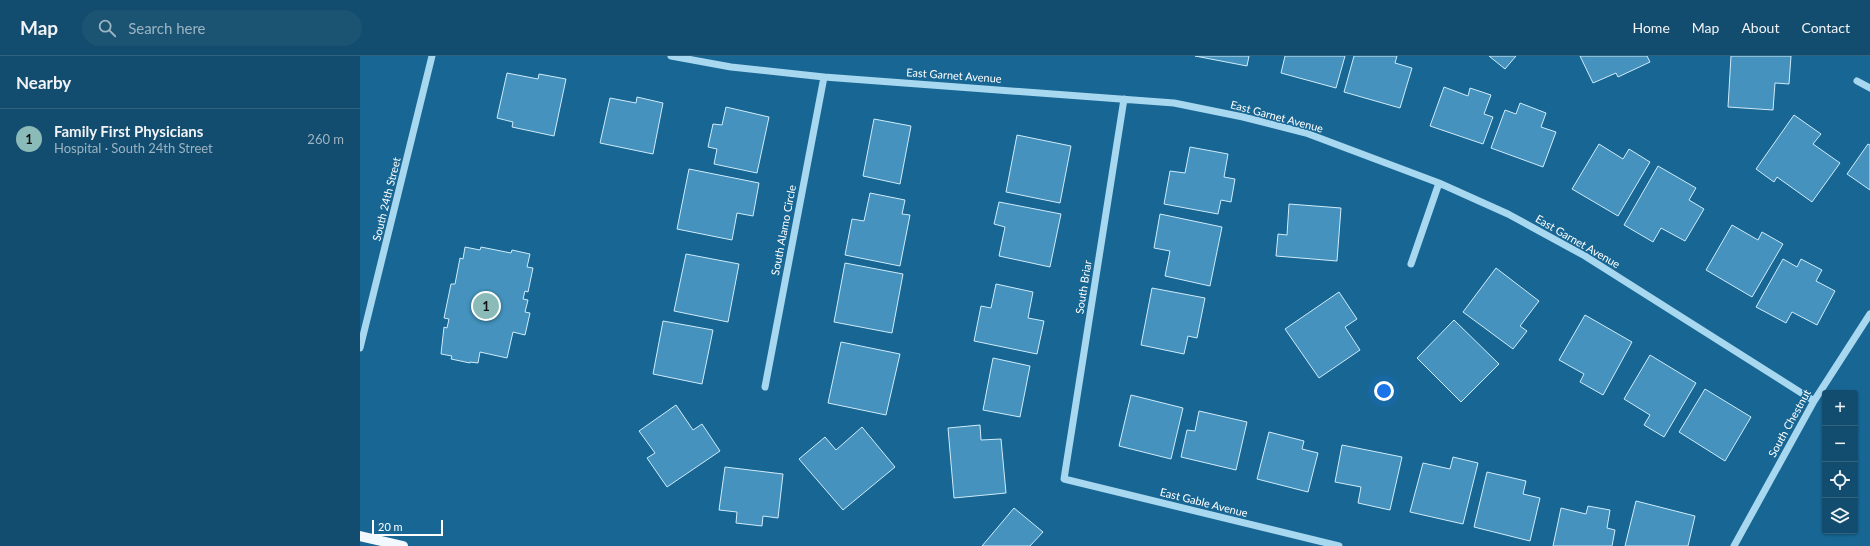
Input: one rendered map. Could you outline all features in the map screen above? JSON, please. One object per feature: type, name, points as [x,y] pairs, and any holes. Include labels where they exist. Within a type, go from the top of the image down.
[{"type":"main road","points":[[360,536],[403,546]]},
{"type":"street","name":"South 24th Street","points":[[360,348],[432,56]]},
{"type":"street","name":"East Garnet Avenue","points":[[671,56],[731,67],[824,77],[1174,103],[1250,118],[1306,133],[1439,183],[1508,214],[1585,256],[1814,401]]},
{"type":"street","name":"South Alamo Circle","points":[[765,387],[824,77]]},
{"type":"street","points":[[1857,81],[1870,88]]},
{"type":"street","name":"South Briar","points":[[1064,479],[1124,99]]},
{"type":"street","points":[[1412,264],[1439,183]]},
{"type":"street","name":"South Chestnut","points":[[1734,546],[1814,401],[1870,314]]},
{"type":"street","name":"East Gable Avenue","points":[[1064,479],[1339,546]]},
{"type":"building","points":[[1195,56],[1249,56],[1247,66]]},
{"type":"building","points":[[1285,56],[1345,56],[1336,88],[1281,73]]},
{"type":"building","points":[[1354,56],[1397,56],[1395,63],[1412,68],[1400,108],[1344,92]]},
{"type":"building","points":[[1489,56],[1516,56],[1505,69]]},
{"type":"building","points":[[1580,56],[1647,56],[1650,62],[1618,77],[1616,73],[1593,83]]},
{"type":"building","points":[[1731,56],[1791,56],[1789,84],[1775,83],[1773,110],[1728,107]]},
{"type":"building","points":[[507,73],[538,79],[539,74],[566,79],[554,136],[512,127],[513,122],[497,118]]},
{"type":"building","points":[[1444,87],[1468,96],[1470,88],[1491,95],[1484,114],[1493,117],[1483,144],[1430,126]]},
{"type":"building","points":[[637,97],[663,103],[653,154],[600,143],[610,98],[636,103]]},
{"type":"building","points":[[1520,103],[1546,113],[1541,127],[1556,132],[1543,167],[1491,148],[1505,110],[1516,114]]},
{"type":"building","points":[[726,107],[769,117],[757,173],[714,164],[717,149],[708,147],[713,124],[722,125]]},
{"type":"building","points":[[1794,115],[1821,134],[1813,144],[1840,163],[1812,202],[1777,177],[1774,182],[1756,169]]},
{"type":"building","points":[[874,119],[911,126],[900,184],[863,176]]},
{"type":"building","points":[[1017,135],[1071,146],[1060,203],[1006,192]]},
{"type":"building","points":[[1599,144],[1623,159],[1629,149],[1650,162],[1618,216],[1572,189]]},
{"type":"building","points":[[1868,144],[1870,145],[1870,190],[1847,174]]},
{"type":"building","points":[[1190,147],[1228,154],[1224,177],[1235,179],[1231,202],[1221,200],[1218,214],[1164,204],[1170,171],[1185,173]]},
{"type":"building","points":[[1658,166],[1696,188],[1689,200],[1704,209],[1685,241],[1661,228],[1653,242],[1624,225]]},
{"type":"building","points":[[689,169],[759,183],[753,216],[737,213],[732,240],[677,229]]},
{"type":"building","points":[[870,193],[905,200],[902,214],[910,215],[900,266],[845,255],[852,219],[864,221]]},
{"type":"building","points":[[999,202],[1061,214],[1050,267],[999,256],[1005,227],[994,224]]},
{"type":"building","points":[[1289,204],[1341,208],[1337,261],[1276,256],[1278,234],[1287,235]]},
{"type":"building","points":[[1160,214],[1222,227],[1210,286],[1165,276],[1170,251],[1154,248]]},
{"type":"building","points":[[1732,225],[1758,240],[1762,232],[1783,244],[1752,297],[1706,270]]},
{"type":"building","points":[[465,247],[480,250],[481,247],[511,253],[512,250],[530,254],[527,267],[533,268],[528,292],[525,291],[523,299],[528,300],[525,312],[530,313],[525,335],[513,332],[507,358],[480,352],[478,363],[470,363],[451,359],[452,356],[441,354],[444,327],[447,328],[449,319],[444,318],[451,284],[455,284],[460,258],[463,259]]},
{"type":"building","points":[[686,254],[739,264],[728,322],[674,311]]},
{"type":"building","points":[[1783,259],[1797,267],[1801,259],[1822,270],[1816,281],[1835,291],[1817,325],[1792,312],[1786,323],[1756,307]]},
{"type":"building","points":[[845,263],[903,274],[892,333],[834,322]]},
{"type":"building","points":[[1496,268],[1539,301],[1520,326],[1527,331],[1513,349],[1463,312]]},
{"type":"building","points":[[996,284],[1033,292],[1028,318],[1044,321],[1037,354],[974,341],[981,306],[991,308]]},
{"type":"building","points":[[1152,288],[1205,298],[1197,338],[1188,336],[1184,354],[1141,345]]},
{"type":"building","points":[[1339,292],[1357,319],[1345,327],[1360,350],[1319,378],[1285,329]]},
{"type":"building","points":[[1585,315],[1632,342],[1603,395],[1580,382],[1584,374],[1559,360]]},
{"type":"building","points":[[1454,320],[1499,364],[1461,402],[1417,358]]},
{"type":"building","points":[[663,321],[713,330],[702,384],[653,374]]},
{"type":"building","points":[[841,342],[900,354],[886,415],[828,403]]},
{"type":"building","points":[[1650,355],[1696,383],[1664,437],[1644,425],[1650,415],[1624,399]]},
{"type":"building","points":[[993,358],[1030,366],[1020,417],[983,410]]},
{"type":"building","points":[[1705,389],[1751,417],[1725,461],[1679,432]]},
{"type":"building","points":[[1131,395],[1183,408],[1171,459],[1119,446]]},
{"type":"building","points":[[676,405],[693,430],[702,424],[720,451],[667,487],[647,458],[655,453],[639,431]]},
{"type":"building","points":[[1199,411],[1247,422],[1236,470],[1181,457],[1187,430],[1195,431]]},
{"type":"building","points":[[980,425],[981,440],[1001,439],[1006,493],[954,498],[948,428]]},
{"type":"building","points":[[862,427],[895,467],[843,510],[799,459],[825,437],[836,450]]},
{"type":"building","points":[[1269,432],[1304,441],[1302,449],[1318,453],[1308,492],[1257,479]]},
{"type":"building","points":[[1342,445],[1402,457],[1390,510],[1358,503],[1361,487],[1335,482]]},
{"type":"building","points":[[1453,457],[1478,463],[1463,524],[1410,512],[1423,463],[1450,469]]},
{"type":"building","points":[[725,467],[783,474],[778,518],[763,516],[762,526],[736,523],[737,512],[719,510]]},
{"type":"building","points":[[1487,472],[1526,481],[1523,494],[1540,498],[1530,541],[1474,527]]},
{"type":"building","points":[[1636,501],[1695,516],[1688,546],[1625,546]]},
{"type":"building","points":[[1588,506],[1610,510],[1607,528],[1615,530],[1612,546],[1553,546],[1561,508],[1586,514]]},
{"type":"building","points":[[1014,508],[1043,532],[1030,546],[982,546]]},
{"type":"place","name":"Family First Physicians","points":[[486,306]]}]
